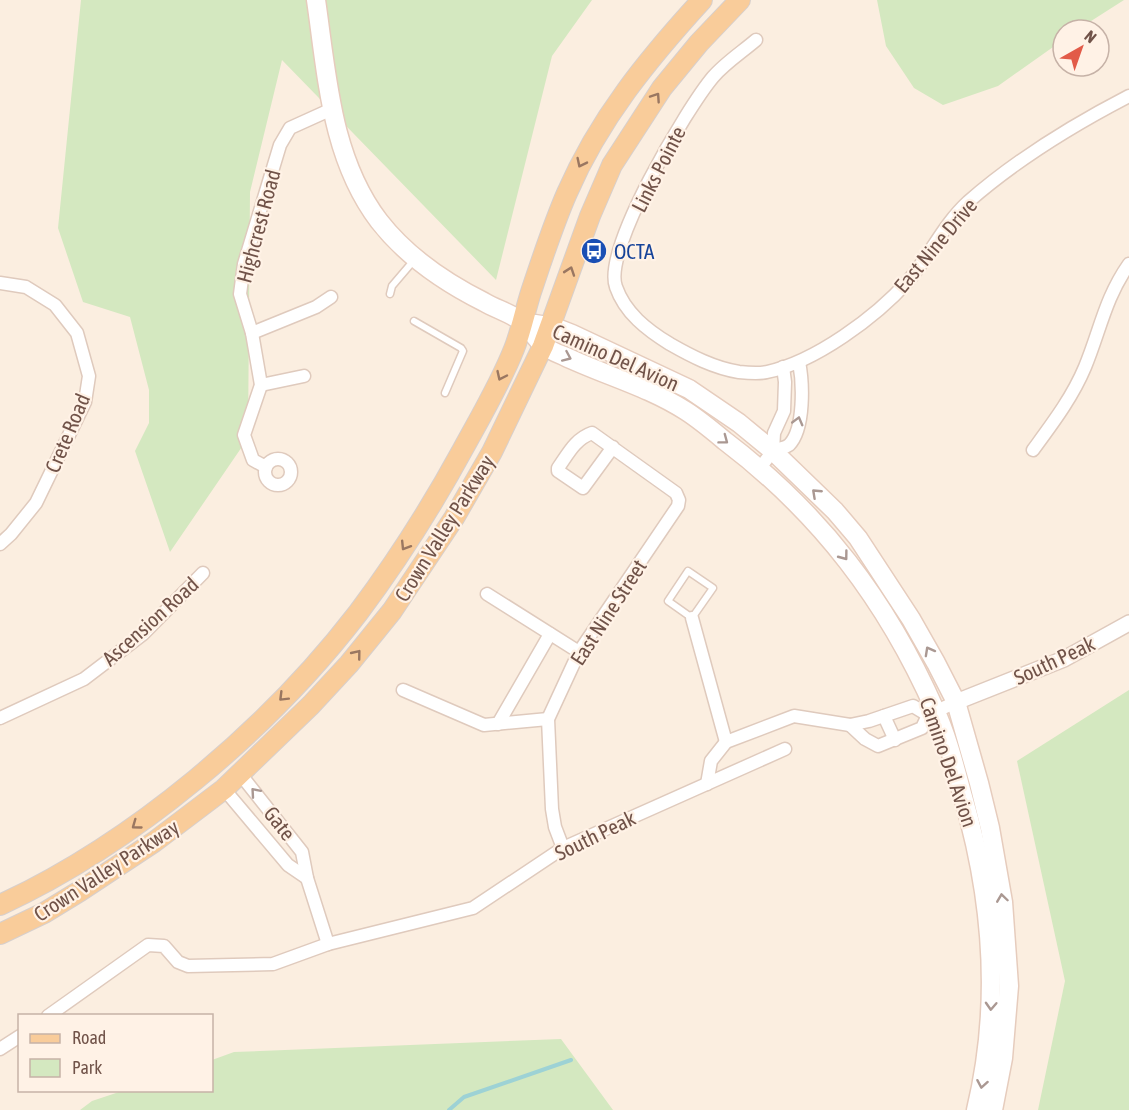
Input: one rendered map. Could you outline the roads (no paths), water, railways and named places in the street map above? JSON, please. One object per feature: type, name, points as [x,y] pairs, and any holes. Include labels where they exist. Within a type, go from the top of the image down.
[{"type":"main road","points":[[316,0],[332,109],[345,158],[368,204],[392,236],[435,274],[522,322]]},
{"type":"main road","name":"Crown Valley Parkway","points":[[0,905],[35,889],[109,844],[215,763],[302,678],[356,614],[400,554],[489,403],[515,348],[548,243],[567,192],[596,136],[623,92],[702,0]]},
{"type":"main road","name":"Crown Valley Parkway","points":[[0,934],[44,913],[80,891],[154,842],[225,789],[349,663],[392,611],[436,547],[492,452],[543,346],[590,216],[612,165],[662,88],[699,43],[740,0]]},
{"type":"main road","name":"Camino Del Avion","points":[[522,322],[551,326],[689,389],[739,423],[773,451],[835,511],[858,538],[911,619],[956,702],[990,828],[1003,902],[1000,955]]},
{"type":"main road","name":"Camino Del Avion","points":[[522,322],[543,346],[663,398],[688,412],[760,468],[795,499],[839,549],[878,603],[909,656],[932,714],[976,841],[1000,955],[1009,986],[994,1058],[976,1110]]},
{"type":"main road","name":"Camino Del Avion","points":[[993,1110],[994,1058]]},
{"type":"street","name":"Links Pointe","points":[[756,40],[714,75],[672,137],[642,193],[615,261],[615,286],[632,316],[656,335],[712,365],[739,372],[766,372],[799,362]]},
{"type":"street","name":"East Nine Drive","points":[[799,362],[841,336],[894,295],[910,279],[943,231],[966,204],[1017,161],[1081,121],[1129,96]]},
{"type":"street","name":"Highcrest Road","points":[[266,467],[253,460],[244,435],[261,385],[252,333],[240,294],[244,264],[280,145],[290,128],[332,109]]},
{"type":"street","points":[[1033,450],[1068,401],[1085,367],[1106,305],[1129,264]]},
{"type":"street","name":"Crete Road","points":[[0,283],[26,287],[55,305],[76,333],[89,376],[85,402],[36,502],[11,534],[0,544]]},
{"type":"street","points":[[252,333],[316,308],[331,297]]},
{"type":"street","points":[[773,451],[787,447],[792,441],[800,419],[803,396],[799,362]]},
{"type":"street","points":[[760,468],[773,451],[774,433],[784,411],[783,367]]},
{"type":"street","points":[[261,385],[304,376]]},
{"type":"street","points":[[784,396],[803,396]]},
{"type":"street","name":"East Nine Street","points":[[563,848],[555,827],[552,809],[548,718],[579,652],[678,506],[679,500],[676,493],[613,447],[592,433],[582,436],[558,471],[583,488],[613,447]]},
{"type":"street","name":"Ascension Road","points":[[0,718],[84,679],[143,634],[203,573]]},
{"type":"street","points":[[487,594],[579,652]]},
{"type":"street","points":[[692,618],[726,742]]},
{"type":"street","name":"South Peak","points":[[895,740],[922,728],[932,714],[956,702],[1064,659],[1129,623]]},
{"type":"street","points":[[498,724],[550,634]]},
{"type":"street","points":[[403,690],[484,725],[548,718]]},
{"type":"street","points":[[707,784],[711,760],[726,742],[794,716],[850,725],[913,706],[932,714]]},
{"type":"street","points":[[850,725],[878,747],[895,740],[884,716]]},
{"type":"street","name":"South Peak","points":[[51,1014],[148,945],[164,946],[178,962],[188,966],[273,964],[328,944],[473,908],[563,848],[786,749]]},
{"type":"street","name":"Gate","points":[[241,775],[302,852],[307,878],[328,944]]},
{"type":"street","name":"Gate","points":[[225,789],[288,866],[307,878]]},
{"type":"street","points":[[272,847],[288,833]]},
{"type":"street","points":[[0,1050],[18,1037]]},
{"type":"lane","points":[[390,294],[392,286],[415,258]]},
{"type":"lane","points":[[414,321],[463,351],[445,393]]},
{"type":"lane","points":[[688,571],[712,588],[692,618],[668,601],[688,571]]},
{"type":"waterway","points":[[449,1110],[464,1097],[571,1060]]},
{"type":"place","name":"OCTA","points":[[594,251]]}]
